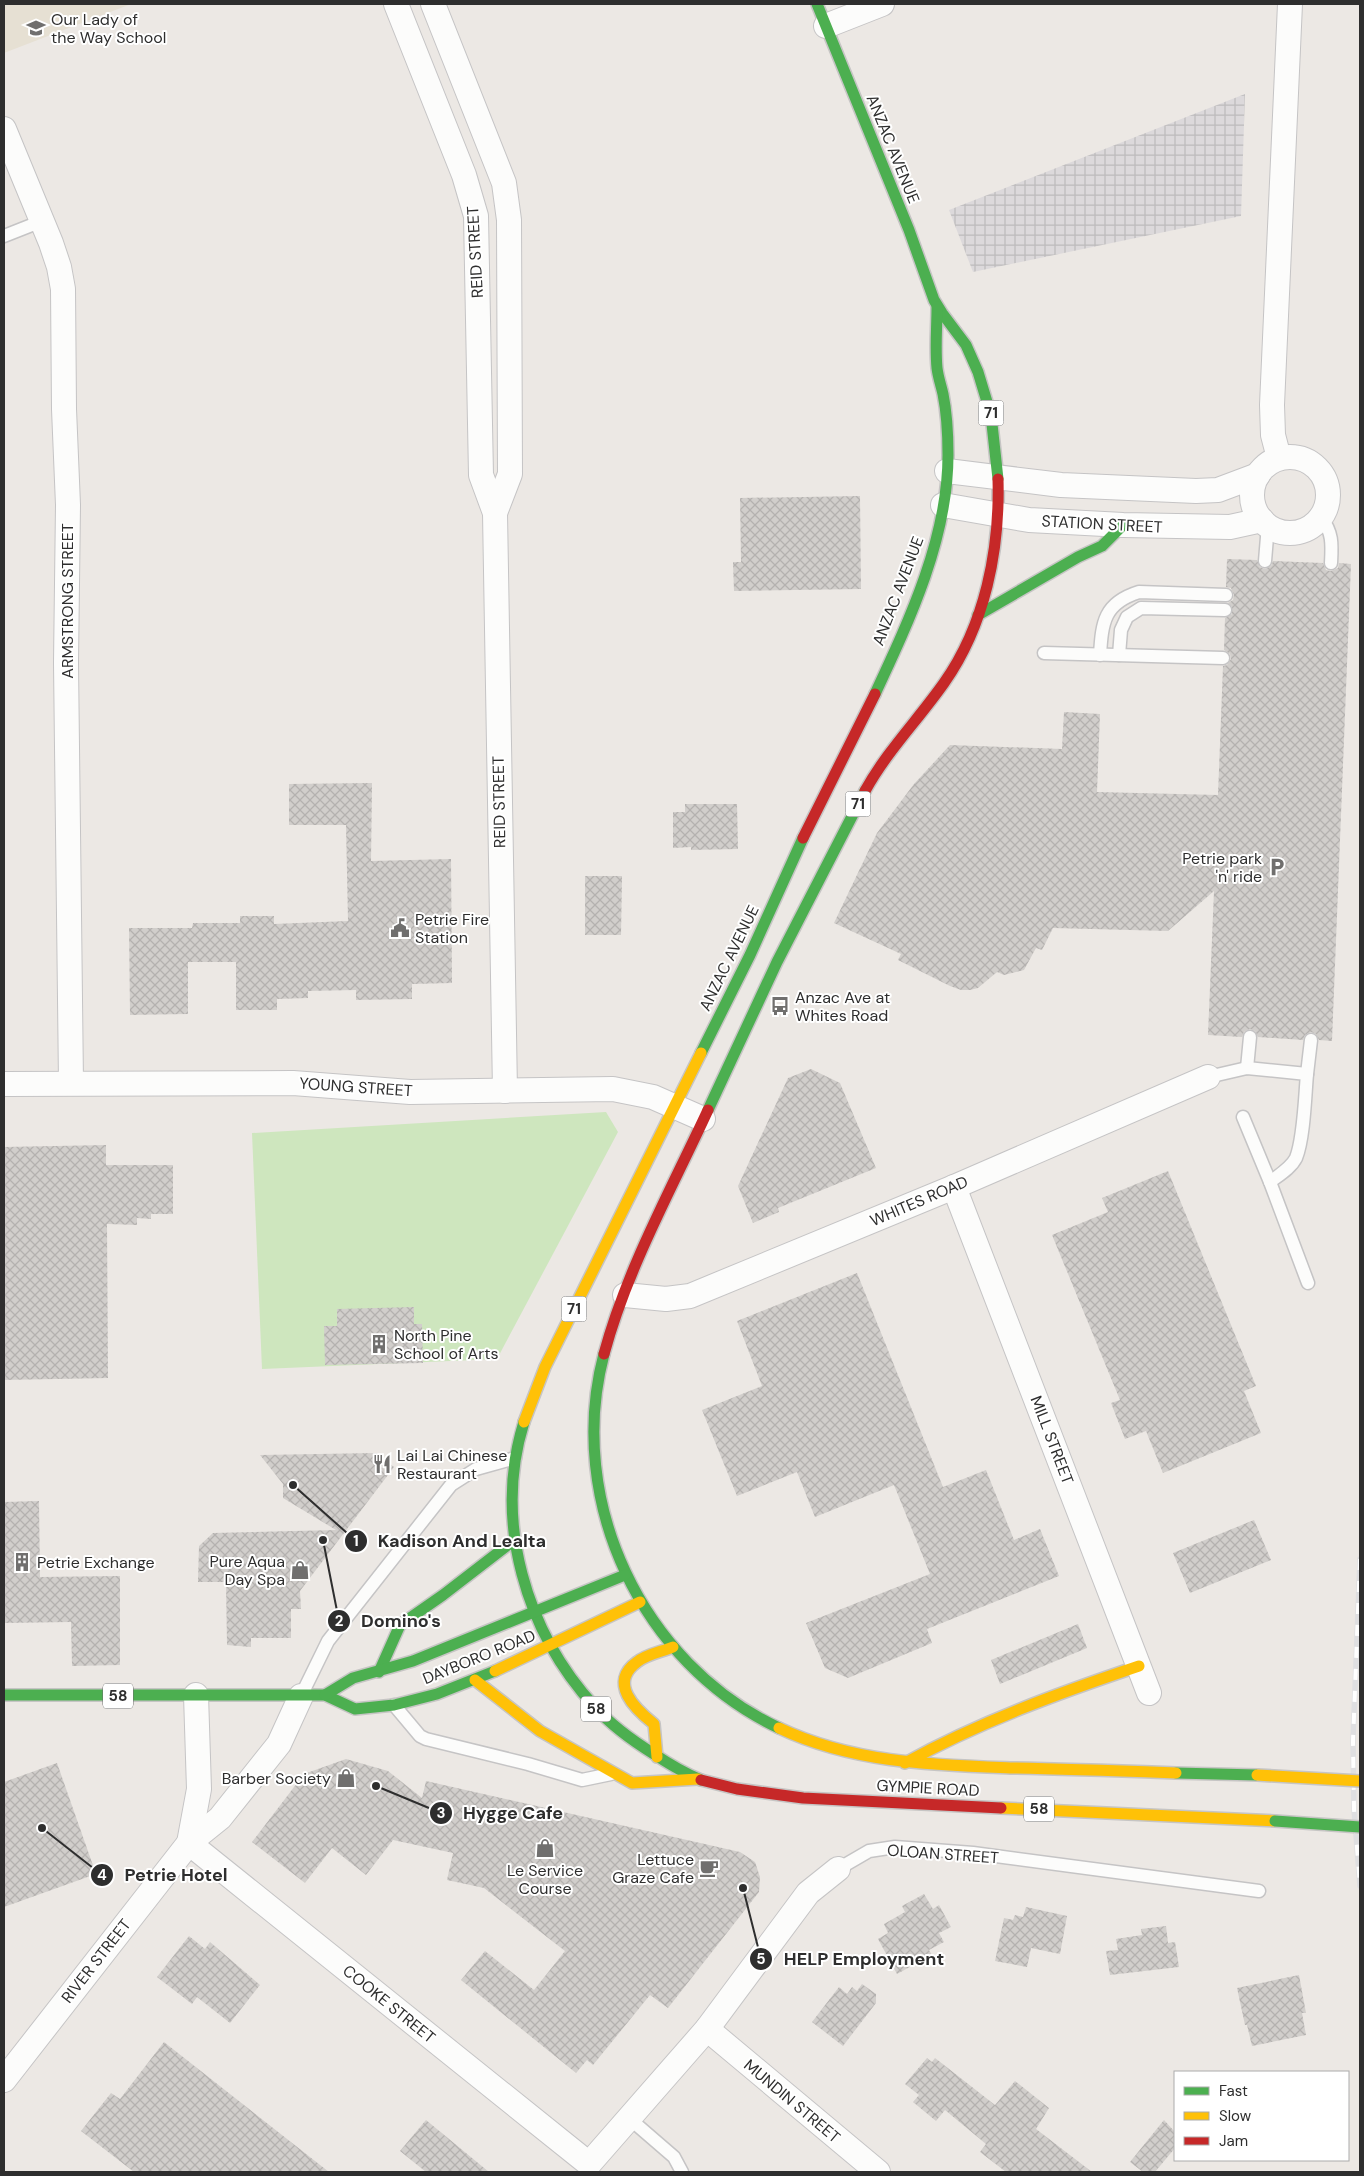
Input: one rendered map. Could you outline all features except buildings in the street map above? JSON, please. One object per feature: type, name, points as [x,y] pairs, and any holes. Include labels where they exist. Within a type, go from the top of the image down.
[{"type":"main road","name":"ANZAC AVENUE","points":[[626,1575],[602,1506],[594,1442],[595,1412],[603,1358],[624,1294],[703,1119],[792,933],[854,812],[878,769],[953,669],[978,615],[990,576],[998,515],[1000,477],[991,412],[982,383],[970,352],[937,306],[817,4]]},
{"type":"main road","name":"ANZAC AVENUE","points":[[534,1611],[517,1562],[513,1541],[512,1512],[515,1458],[528,1406],[596,1263],[675,1106],[856,734],[911,613],[930,560],[943,505],[947,471],[943,395],[937,369],[937,306]]},
{"type":"main road","points":[[978,615],[1078,557],[1102,546],[1123,525]]},
{"type":"main road","points":[[379,1672],[400,1625],[460,1583],[513,1541]]},
{"type":"main road","name":"GYMPIE ROAD","points":[[626,1575],[640,1602],[673,1647],[693,1669],[718,1690],[746,1710],[777,1728],[856,1756],[906,1763],[955,1766],[1257,1774],[1360,1781]]},
{"type":"main road","name":"DAYBORO ROAD","points":[[4,1695],[301,1696],[325,1694],[353,1678],[414,1661],[626,1575]]},
{"type":"main road","name":"DAYBORO ROAD","points":[[325,1694],[355,1709],[394,1705],[437,1694],[475,1680],[640,1602]]},
{"type":"main road","name":"71","points":[[534,1611],[549,1646]]},
{"type":"main road","name":"GYMPIE ROAD","points":[[549,1646],[570,1680],[610,1723],[657,1757],[698,1779],[726,1786],[803,1798],[1360,1826]]},
{"type":"main road","points":[[657,1757],[654,1724],[633,1705],[627,1696],[624,1685],[626,1675],[638,1662],[673,1647]]},
{"type":"main road","points":[[906,1763],[950,1738],[1086,1684],[1139,1666]]},
{"type":"main road","name":"58","points":[[475,1680],[540,1731],[632,1783],[698,1779]]},
{"type":"street","name":"REID STREET","points":[[396,4],[464,176],[474,207],[477,249],[481,475],[495,513],[505,1091]]},
{"type":"street","name":"REID STREET","points":[[433,4],[504,183],[507,200],[509,230],[510,474],[495,513]]},
{"type":"street","points":[[826,26],[882,4]]},
{"type":"street","points":[[1279,458],[1273,434],[1272,405],[1290,4]]},
{"type":"street","name":"ARMSTRONG STREET","points":[[4,129],[59,267],[63,289],[64,409],[68,504],[66,663],[70,1083]]},
{"type":"street","points":[[1291,456],[1313,464],[1322,473],[1327,484],[1326,507],[1321,518],[1312,526],[1302,531],[1290,533],[1265,523],[1256,510],[1252,498],[1253,486],[1258,475],[1264,468],[1279,458],[1291,456]]},
{"type":"street","points":[[947,471],[1061,485],[1196,491],[1218,490],[1258,475]]},
{"type":"street","name":"STATION STREET","points":[[943,505],[1042,521],[1230,527],[1265,523]]},
{"type":"street","name":"WHITES ROAD","points":[[624,1294],[666,1299],[690,1296],[1208,1077]]},
{"type":"street","name":"YOUNG STREET","points":[[4,1084],[288,1082],[326,1084],[390,1092],[612,1089],[636,1092],[675,1106],[703,1119]]},
{"type":"street","name":"MILL STREET","points":[[954,1186],[1149,1693]]},
{"type":"street","name":"RIVER STREET","points":[[189,1843],[199,1789],[196,1695]]},
{"type":"street","name":"RIVER STREET","points":[[4,2080],[189,1843],[220,1818],[278,1744],[301,1696]]},
{"type":"street","name":"COOKE STREET","points":[[189,1843],[589,2164]]},
{"type":"street","name":"OLOAN STREET","points":[[589,2164],[707,2029],[808,1893],[838,1868]]},
{"type":"street","name":"MUNDIN STREET","points":[[707,2029],[874,2171]]},
{"type":"lane","points":[[4,236],[42,221]]},
{"type":"lane","points":[[1321,518],[1329,528],[1332,546],[1331,563]]},
{"type":"lane","points":[[1265,523],[1265,561]]},
{"type":"lane","points":[[1100,654],[1101,627],[1106,614],[1128,596],[1139,592],[1226,595]]},
{"type":"lane","points":[[1119,655],[1121,630],[1127,617],[1141,608],[1225,610]]},
{"type":"lane","points":[[1044,653],[1224,658]]},
{"type":"lane","points":[[1247,1068],[1250,1037]]},
{"type":"lane","points":[[1270,1182],[1290,1166],[1296,1158],[1303,1120],[1311,1040]]},
{"type":"lane","points":[[1208,1077],[1247,1068],[1307,1074]]},
{"type":"lane","points":[[1243,1117],[1308,1283]]},
{"type":"lane","points":[[301,1696],[328,1641],[451,1485],[476,1469],[515,1458]]},
{"type":"lane","points":[[394,1705],[420,1736],[432,1741],[528,1764],[582,1780],[614,1774]]},
{"type":"lane","name":"OLOAN STREET","points":[[838,1868],[868,1851],[894,1847],[973,1853],[1259,1891]]},
{"type":"lane","points":[[630,2119],[674,2157],[682,2172]]},
{"type":"shaded area","name":"Our Lady of the Way School","points":[[4,4],[131,4],[4,53]]},
{"type":"shaded area","points":[[1245,94],[1241,216],[973,272],[949,210]]},
{"type":"green space","points":[[606,1112],[618,1132],[497,1359],[262,1369],[252,1133]]},
{"type":"railway","points":[[1360,1559],[1353,1741],[1354,1809],[1360,1886]]},
{"type":"traffic: fast","points":[[817,4],[909,230],[934,300],[966,345],[978,372],[991,415],[998,479]]},
{"type":"traffic: fast","points":[[875,694],[925,578],[942,517],[948,447],[943,394],[937,368],[937,307]]},
{"type":"traffic: fast","points":[[978,615],[1078,557],[1102,546],[1123,525]]},
{"type":"traffic: fast","points":[[708,1110],[777,962],[865,791]]},
{"type":"traffic: fast","points":[[701,1053],[750,955],[803,838]]},
{"type":"traffic: fast","points":[[604,1354],[595,1410],[596,1465],[606,1520],[626,1572],[653,1620],[688,1663],[731,1700],[779,1728]]},
{"type":"traffic: fast","points":[[524,1422],[515,1460],[512,1498],[515,1536],[522,1574],[534,1610],[550,1645],[571,1677],[608,1721],[660,1758],[701,1780]]},
{"type":"traffic: fast","points":[[379,1672],[400,1625],[443,1595],[513,1541]]},
{"type":"traffic: fast","points":[[325,1695],[353,1678],[413,1661],[625,1575]]},
{"type":"traffic: fast","points":[[4,1695],[325,1695],[355,1709],[394,1705],[437,1694],[495,1671]]},
{"type":"traffic: fast","points":[[1176,1773],[1257,1775]]},
{"type":"traffic: fast","points":[[1275,1821],[1360,1827]]},
{"type":"traffic: slow","points":[[524,1422],[545,1367],[701,1053]]},
{"type":"traffic: slow","points":[[495,1671],[640,1602]]},
{"type":"traffic: slow","points":[[657,1757],[654,1724],[639,1711],[627,1695],[625,1678],[629,1670],[641,1659],[673,1647]]},
{"type":"traffic: slow","points":[[905,1763],[990,1721],[1139,1666]]},
{"type":"traffic: slow","points":[[475,1680],[540,1731],[632,1783],[698,1779]]},
{"type":"traffic: slow","points":[[779,1728],[835,1749],[893,1760],[983,1767],[1176,1773]]},
{"type":"traffic: slow","points":[[1257,1775],[1360,1781]]},
{"type":"traffic: slow","points":[[1001,1808],[1275,1821]]},
{"type":"traffic: jam","points":[[865,791],[883,762],[944,683],[970,637],[980,612],[993,559],[998,506],[998,479]]},
{"type":"traffic: jam","points":[[803,838],[875,694]]},
{"type":"traffic: jam","points":[[604,1354],[637,1261],[708,1110]]},
{"type":"traffic: jam","points":[[701,1780],[737,1789],[803,1798],[1001,1808]]},
{"type":"place","name":"Our Lady of the Way School","points":[[36,28]]},
{"type":"place","name":"Petrie park 'n' ride","points":[[1277,867]]},
{"type":"place","name":"Petrie Fire Station","points":[[400,928]]},
{"type":"place","name":"Anzac Ave at Whites Road","points":[[780,1006]]},
{"type":"place","name":"North Pine School of Arts","points":[[379,1344]]},
{"type":"place","name":"Lai Lai Chinese Restaurant","points":[[382,1464]]},
{"type":"place","name":"Kadison And Lealta","points":[[293,1485]]},
{"type":"place","name":"Domino's","points":[[323,1540]]},
{"type":"place","name":"Petrie Exchange","points":[[22,1562]]},
{"type":"place","name":"Pure Aqua Day Spa","points":[[300,1570]]},
{"type":"place","name":"Barber Society","points":[[346,1778]]},
{"type":"place","name":"Hygge Cafe","points":[[376,1786]]},
{"type":"place","name":"Petrie Hotel","points":[[42,1828]]},
{"type":"place","name":"Le Service Course","points":[[545,1848]]},
{"type":"place","name":"Lettuce Graze Cafe","points":[[709,1868]]},
{"type":"place","name":"HELP Employment","points":[[743,1888]]}]
